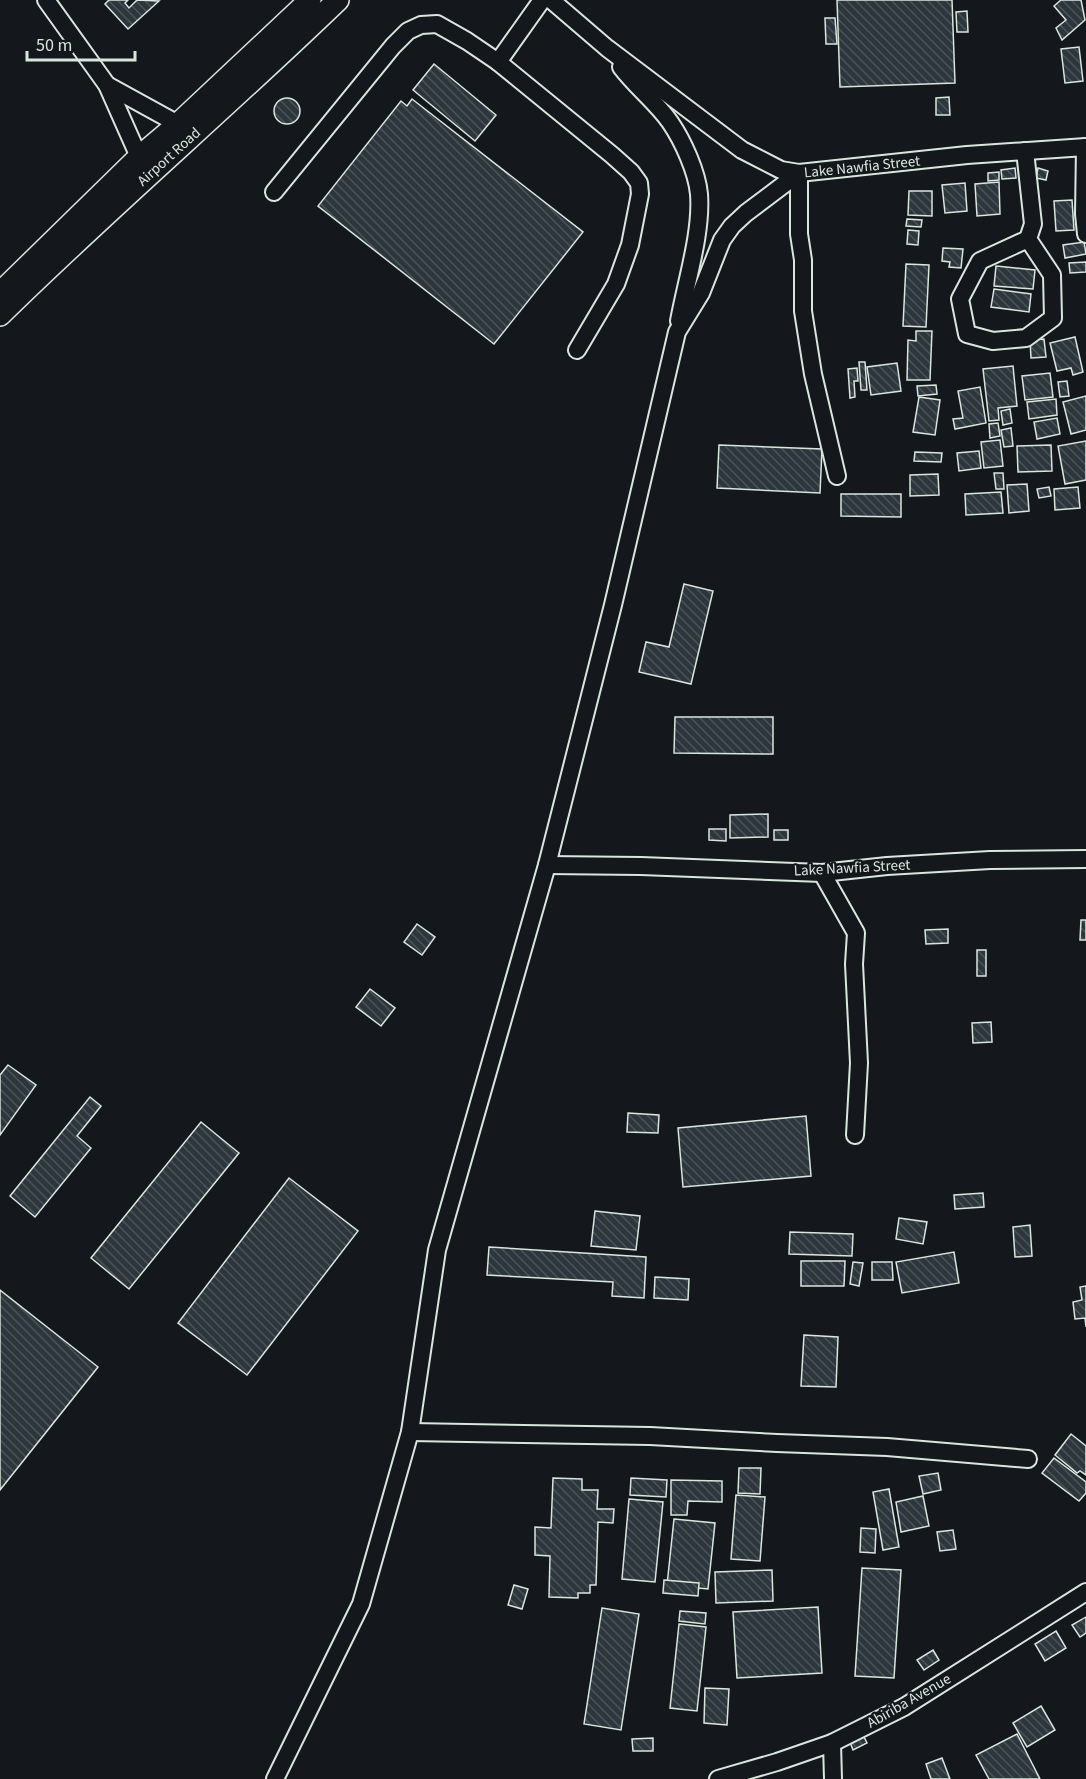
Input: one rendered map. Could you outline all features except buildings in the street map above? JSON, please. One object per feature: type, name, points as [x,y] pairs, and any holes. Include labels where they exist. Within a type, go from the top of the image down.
[{"type":"main road","name":"Airport Road","points":[[184,131],[310,0]]},
{"type":"main road","name":"Airport Road","points":[[0,293],[184,131],[338,0]]},
{"type":"main road","name":"Airport Road","points":[[0,315],[71,245],[146,165]]},
{"type":"street","points":[[498,62],[542,0]]},
{"type":"street","name":"Lake Nawfia Street","points":[[551,0],[607,48],[742,150],[781,170],[799,173],[967,155],[1085,147]]},
{"type":"street","points":[[49,2],[107,85],[146,165]]},
{"type":"street","points":[[274,192],[375,66],[408,31],[421,25],[437,24],[498,62],[612,155],[631,172],[639,183],[638,211],[630,246],[616,285],[577,350]]},
{"type":"street","points":[[276,1779],[361,1604],[410,1432],[437,1250],[547,865],[619,582],[677,332],[695,239],[698,184],[684,145],[670,121],[624,71],[607,48]]},
{"type":"street","points":[[107,85],[184,131]]},
{"type":"street","points":[[1085,147],[1086,234]]},
{"type":"street","points":[[1024,151],[1033,224],[1029,239],[1052,276],[1053,318],[1026,338],[993,341],[967,334],[960,299],[980,261],[1029,239]]},
{"type":"street","points":[[677,332],[701,292],[722,240],[732,226],[799,173]]},
{"type":"street","points":[[799,173],[800,234],[803,260],[802,310],[813,375],[837,476]]},
{"type":"street","name":"Lake Nawfia Street","points":[[547,865],[822,873],[956,862],[1086,859]]},
{"type":"street","points":[[822,873],[856,933],[854,964],[859,1063],[855,1135]]},
{"type":"street","points":[[410,1432],[650,1436],[887,1447],[1028,1459]]},
{"type":"street","name":"Abiriba Avenue","points":[[718,1779],[832,1743],[903,1707],[1086,1592]]},
{"type":"street","points":[[832,1743],[833,1779]]}]
